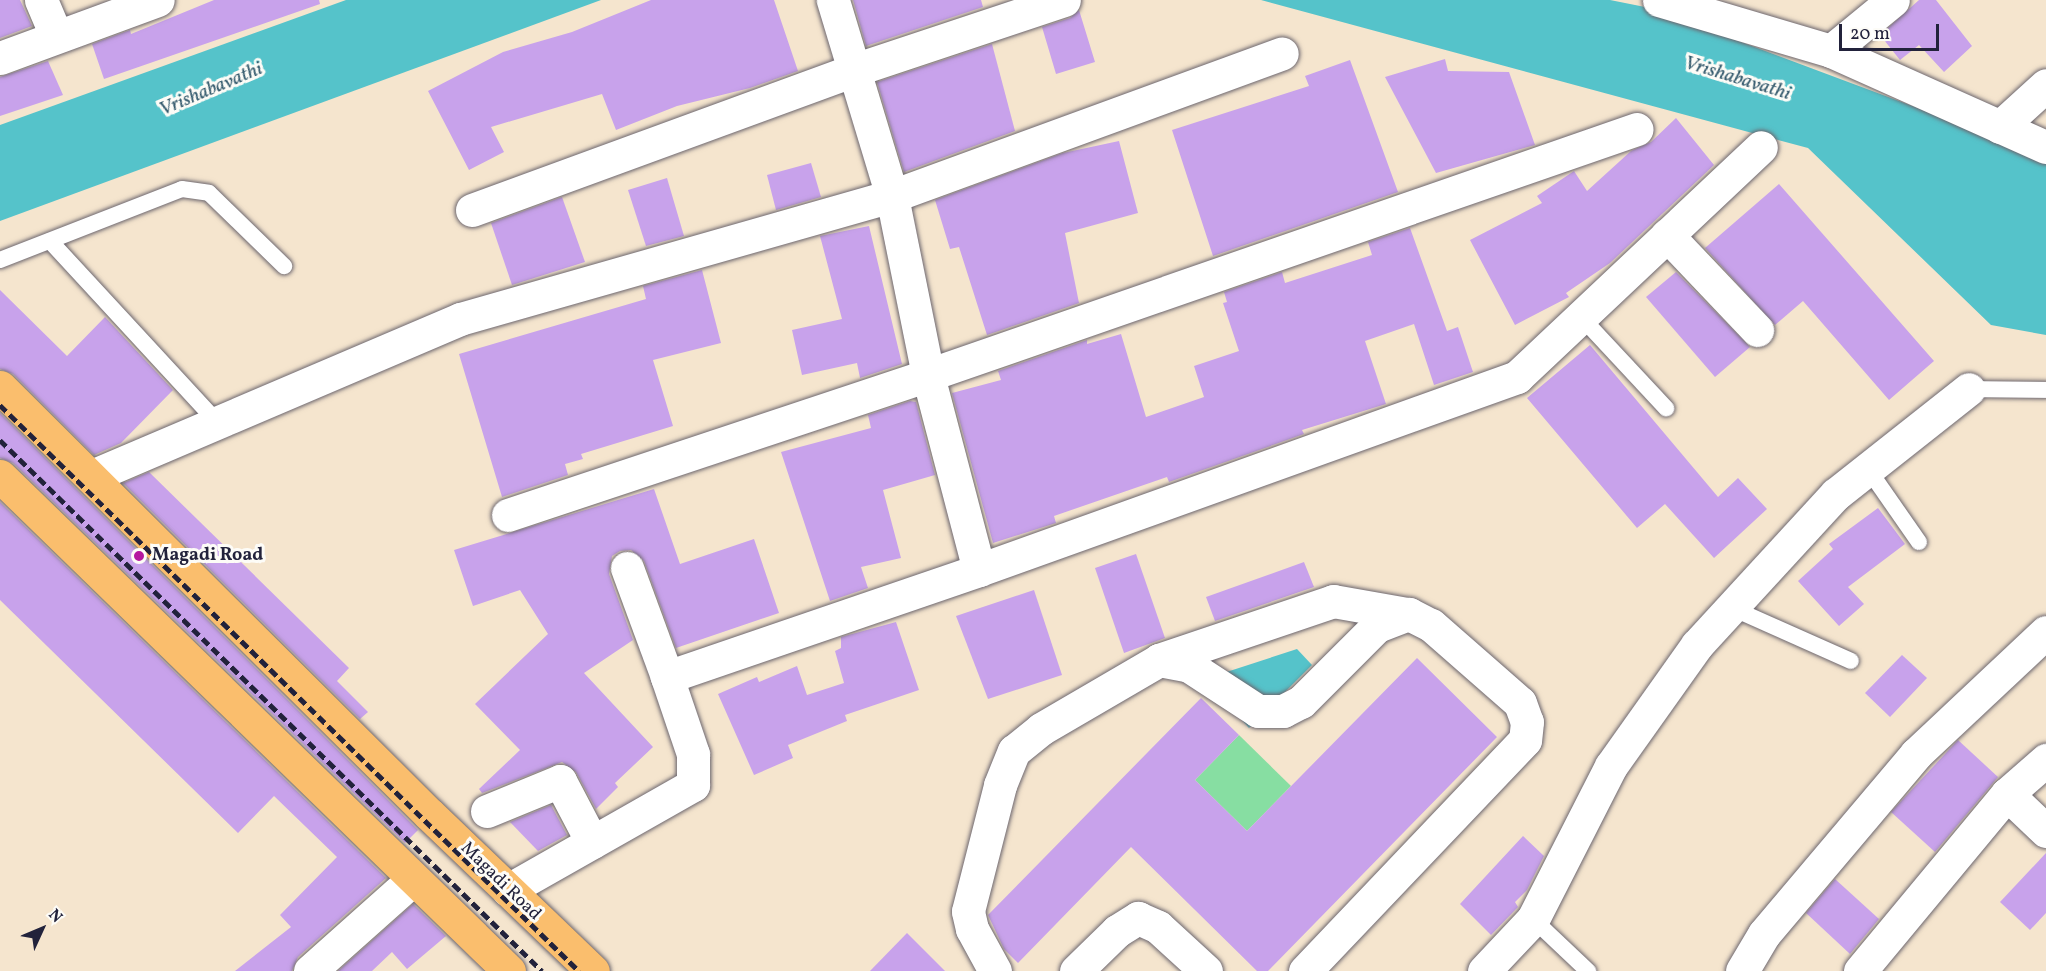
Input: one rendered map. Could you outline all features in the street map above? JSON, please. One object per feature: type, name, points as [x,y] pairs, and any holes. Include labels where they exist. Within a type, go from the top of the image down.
[{"type":"main road","name":"Magadi Road","points":[[0,387],[508,890],[593,971]]},
{"type":"main road","points":[[0,476],[412,880],[508,971]]},
{"type":"street","points":[[41,0],[56,35]]},
{"type":"street","points":[[0,58],[56,35],[158,0]]},
{"type":"street","points":[[833,0],[856,69],[892,196],[928,375],[979,570]]},
{"type":"street","points":[[472,210],[856,69],[1064,0]]},
{"type":"street","points":[[1659,0],[1831,51],[2046,147]]},
{"type":"street","points":[[1831,51],[1893,0]]},
{"type":"street","points":[[92,476],[460,319],[892,196],[1282,53]]},
{"type":"street","points":[[2000,127],[2046,85]]},
{"type":"street","points":[[508,515],[928,375],[1637,129]]},
{"type":"street","points":[[667,677],[979,570],[1517,377],[1761,147]]},
{"type":"street","points":[[1667,235],[1757,330]]},
{"type":"street","points":[[1484,971],[1533,920],[1611,766],[1696,645],[1836,494],[1969,389]]},
{"type":"street","points":[[508,890],[693,785],[693,754],[627,568]]},
{"type":"street","points":[[995,971],[972,930],[968,911],[1000,785],[1014,751],[1041,729],[1159,660],[1333,601],[1409,614],[1431,625],[1520,703],[1527,722],[1525,740],[1305,971]]},
{"type":"street","points":[[1159,660],[1189,666],[1258,711],[1283,711],[1301,702],[1377,626],[1409,614]]},
{"type":"street","points":[[1742,971],[1764,934],[1916,754],[2046,632]]},
{"type":"street","points":[[1860,971],[2007,794],[2046,760]]},
{"type":"street","points":[[487,812],[560,780],[592,842]]},
{"type":"street","points":[[2007,794],[2046,831]]},
{"type":"street","points":[[310,971],[412,880]]},
{"type":"street","points":[[1076,971],[1117,931],[1138,918],[1158,927],[1206,971]]},
{"type":"lane","points":[[0,260],[182,189],[210,194],[284,266]]},
{"type":"lane","points":[[50,241],[218,423]]},
{"type":"lane","points":[[1581,317],[1666,408]]},
{"type":"lane","points":[[1969,389],[2046,390]]},
{"type":"lane","points":[[1868,470],[1920,542]]},
{"type":"lane","points":[[1732,608],[1851,661]]},
{"type":"lane","points":[[1533,920],[1588,971]]},
{"type":"green space","points":[[1239,735],[1291,786],[1247,831],[1195,780]]},
{"type":"water","name":"Vrishabavathi","points":[[346,0],[601,0],[0,221],[0,125]]},
{"type":"water","name":"Vrishabavathi","points":[[1261,0],[1610,0],[1650,8],[2046,156],[2046,335],[1991,325],[1808,148]]},
{"type":"water","points":[[1297,649],[1312,665],[1249,728],[1205,679]]},
{"type":"building","points":[[0,0],[20,0],[32,26],[0,38]]},
{"type":"building","points":[[214,0],[319,0],[320,4],[104,79],[92,44],[130,30],[131,34]]},
{"type":"building","points":[[651,0],[774,0],[798,71],[750,88],[677,106],[616,130],[602,94],[491,127],[504,152],[469,170],[428,91],[503,52],[572,32]]},
{"type":"building","points":[[853,0],[981,0],[983,7],[866,46]]},
{"type":"building","points":[[1919,0],[1936,0],[1972,46],[1944,72],[1919,45],[1900,60],[1880,35]]},
{"type":"building","points":[[1079,10],[1095,62],[1056,74],[1042,27],[1070,18]]},
{"type":"building","points":[[992,44],[1015,131],[904,172],[877,82]]},
{"type":"building","points":[[1445,59],[1448,71],[1509,72],[1535,145],[1436,173],[1385,77]]},
{"type":"building","points":[[1350,60],[1398,192],[1213,256],[1172,130],[1309,86],[1305,76]]},
{"type":"building","points":[[48,61],[63,95],[0,116],[0,77]]},
{"type":"building","points":[[1676,118],[1714,165],[1610,263],[1566,293],[1569,297],[1515,325],[1470,240],[1542,203],[1537,196],[1574,171],[1587,191],[1631,151],[1651,142]]},
{"type":"building","points":[[1119,141],[1138,213],[1065,233],[1079,303],[987,335],[959,247],[950,249],[935,200],[1063,153]]},
{"type":"building","points":[[811,163],[821,197],[776,210],[767,175]]},
{"type":"building","points":[[667,178],[684,236],[646,246],[628,190]]},
{"type":"building","points":[[1779,184],[1934,361],[1889,400],[1803,301],[1775,325],[1705,248]]},
{"type":"building","points":[[562,197],[585,262],[512,285],[491,223]]},
{"type":"building","points":[[869,226],[902,364],[860,378],[857,363],[802,375],[792,330],[842,319],[820,236]]},
{"type":"building","points":[[1410,228],[1447,331],[1458,327],[1473,372],[1434,385],[1414,324],[1365,341],[1386,404],[1302,430],[1304,434],[1169,482],[1167,477],[1054,516],[1056,523],[993,543],[952,393],[1001,380],[998,371],[1087,340],[1087,344],[1121,334],[1146,417],[1204,397],[1194,366],[1239,351],[1223,303],[1227,302],[1224,292],[1282,272],[1285,283],[1372,255],[1368,242]]},
{"type":"building","points":[[702,270],[721,343],[653,360],[673,426],[581,454],[583,459],[565,464],[568,475],[502,497],[459,354],[646,299],[643,286]]},
{"type":"building","points":[[1676,272],[1750,347],[1715,377],[1646,297]]},
{"type":"building","points":[[0,290],[67,356],[105,317],[173,390],[121,443],[94,455],[13,374],[0,369]]},
{"type":"building","points":[[1590,345],[1718,497],[1738,478],[1767,509],[1714,558],[1665,504],[1637,528],[1527,398]]},
{"type":"building","points":[[910,401],[916,402],[935,475],[883,490],[901,558],[861,567],[868,588],[830,601],[781,452],[871,428],[868,415]]},
{"type":"building","points":[[0,413],[418,830],[405,843],[13,463],[0,458]]},
{"type":"building","points":[[149,472],[349,668],[337,681],[368,712],[360,719],[123,483]]},
{"type":"building","points":[[654,489],[680,564],[754,539],[779,613],[676,648],[644,561],[631,550],[620,551],[612,556],[609,574],[633,640],[584,673],[653,747],[615,783],[618,787],[596,809],[576,772],[562,762],[482,793],[479,789],[520,750],[475,704],[548,634],[520,590],[473,606],[454,550]]},
{"type":"building","points":[[0,502],[386,878],[298,957],[292,971],[235,971],[291,927],[280,915],[337,857],[274,796],[238,833],[0,600]]},
{"type":"building","points":[[1878,508],[1905,544],[1848,587],[1864,604],[1839,626],[1798,581],[1833,549],[1829,544]]},
{"type":"building","points":[[1136,554],[1165,638],[1124,653],[1095,568]]},
{"type":"building","points":[[1304,562],[1314,587],[1215,621],[1206,597]]},
{"type":"building","points":[[1034,590],[1062,675],[988,699],[956,616]]},
{"type":"building","points":[[896,622],[919,690],[845,715],[847,721],[788,745],[793,758],[754,775],[718,694],[757,677],[759,682],[797,666],[807,695],[844,683],[835,651],[841,648],[841,637]]},
{"type":"building","points":[[1902,655],[1927,678],[1890,717],[1865,693]]},
{"type":"building","points":[[1417,658],[1497,737],[1268,971],[1257,971],[1131,847],[1018,963],[1004,949],[988,915],[1201,698],[1239,735],[1195,780],[1247,831]]},
{"type":"building","points":[[1958,740],[1998,777],[1935,852],[1891,812]]},
{"type":"building","points":[[551,805],[567,835],[538,851],[510,822]]},
{"type":"building","points":[[1523,836],[1544,856],[1527,890],[1515,902],[1518,907],[1491,935],[1460,904]]},
{"type":"building","points":[[2046,853],[2046,913],[2030,930],[2000,902]]},
{"type":"building","points":[[1835,879],[1879,919],[1850,954],[1806,913]]},
{"type":"building","points":[[413,904],[446,936],[407,969],[392,952],[372,971],[338,971]]},
{"type":"building","points":[[907,933],[945,971],[870,971]]},
{"type":"railway","points":[[0,405],[579,971]]},
{"type":"railway","points":[[0,440],[542,971]]},
{"type":"place","name":"Magadi Road","points":[[139,556]]}]
